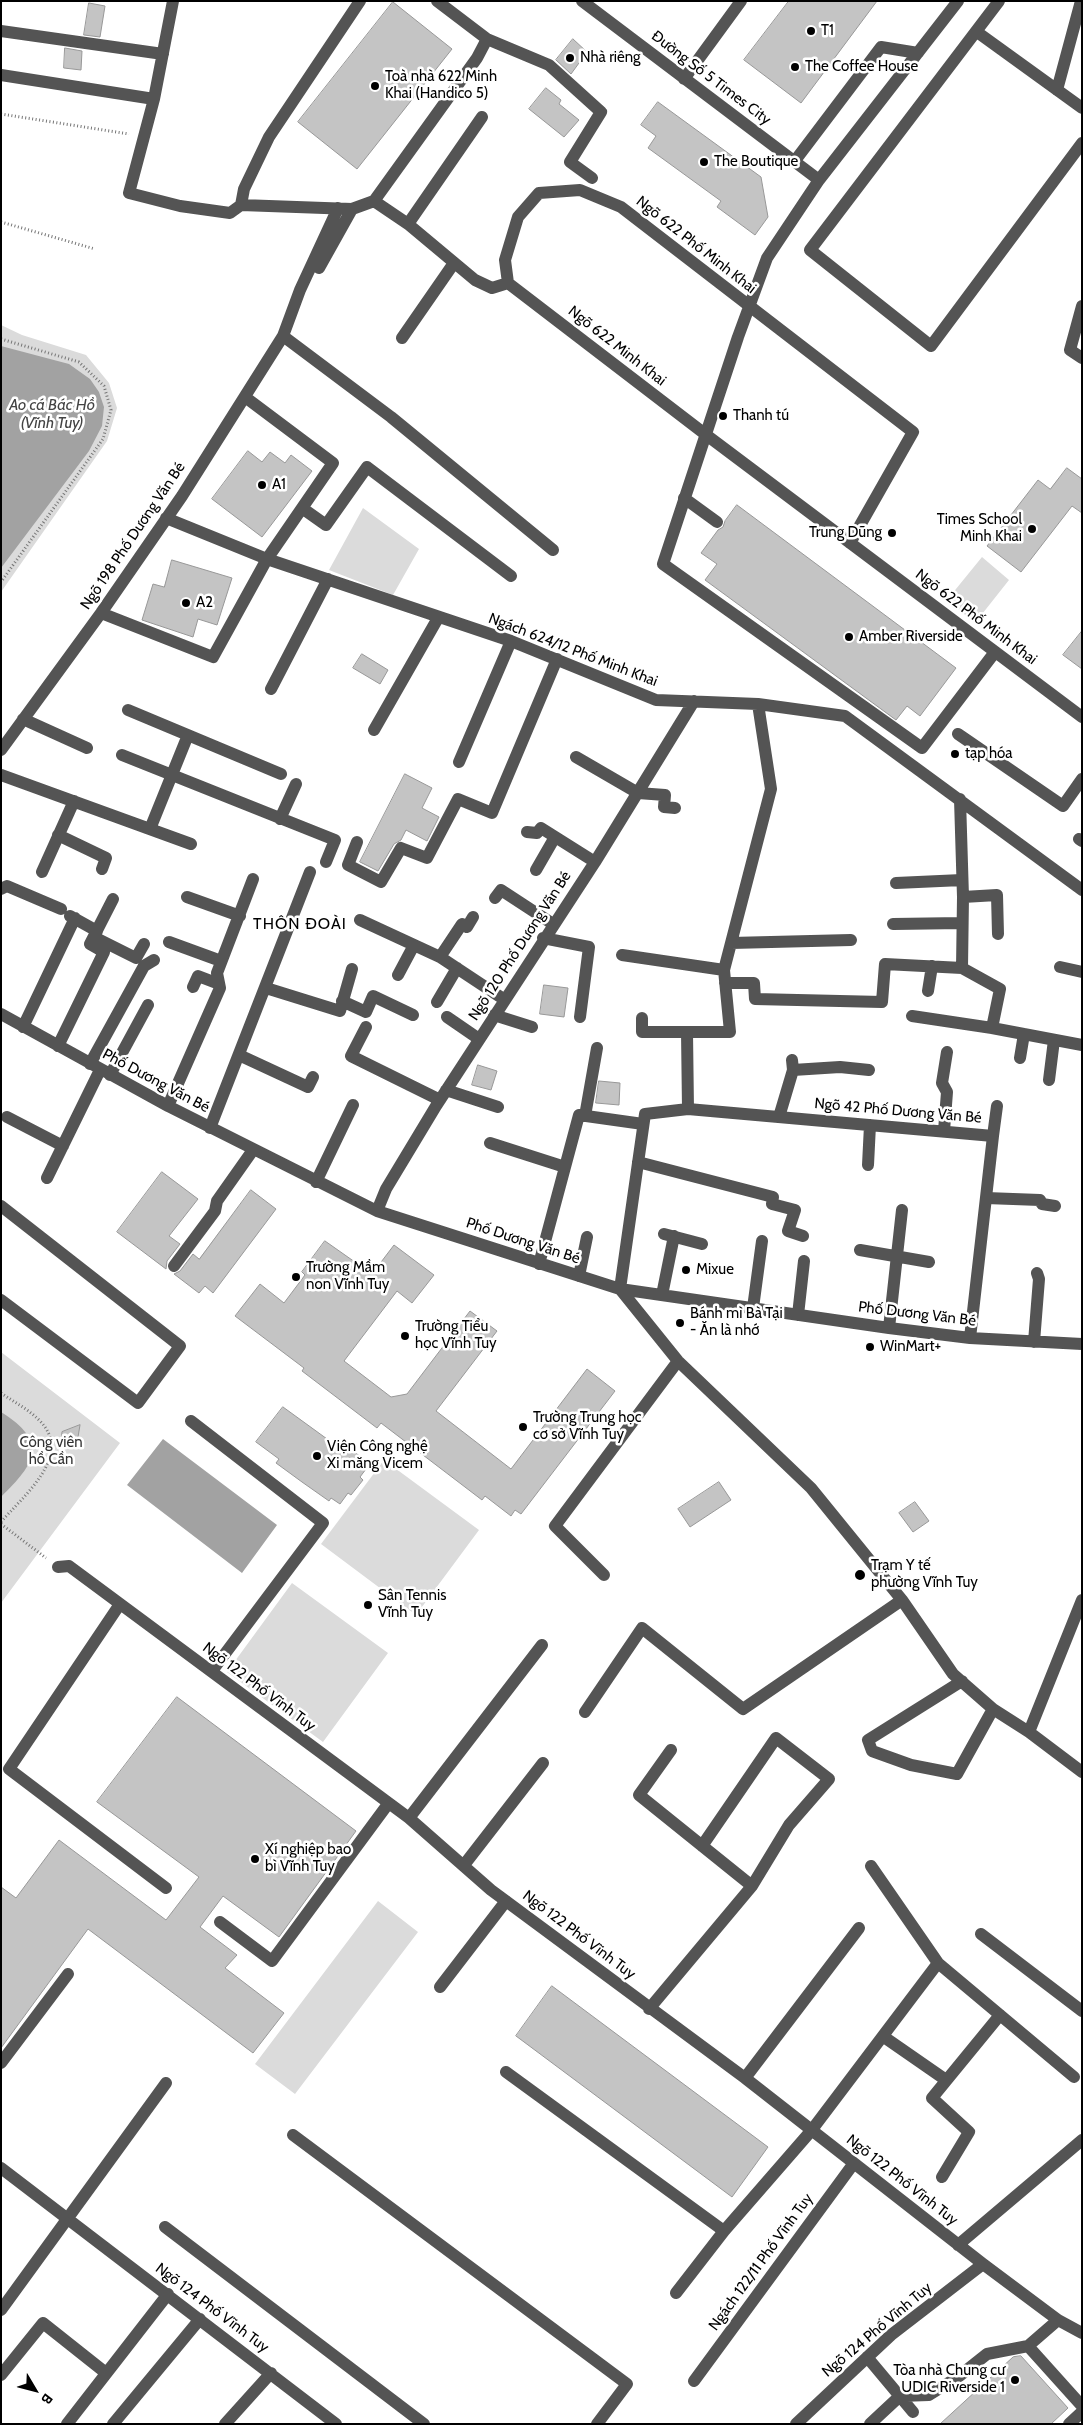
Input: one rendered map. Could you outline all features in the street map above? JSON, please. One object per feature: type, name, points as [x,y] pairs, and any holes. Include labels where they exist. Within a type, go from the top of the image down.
[{"type":"street","points":[[173,1],[154,99],[128,193],[180,206],[230,213],[241,205],[352,209],[374,201],[477,58],[487,39]]},
{"type":"street","points":[[241,205],[244,189],[269,137],[360,1]]},
{"type":"street","points":[[437,1],[487,39],[549,65],[601,112],[570,162],[592,178]]},
{"type":"street","name":"Đường Số 5 Times City","points":[[582,1],[820,180]]},
{"type":"street","points":[[684,79],[741,1]]},
{"type":"street","points":[[958,1],[820,180],[767,258],[748,307],[663,564],[922,748],[995,652]]},
{"type":"street","points":[[999,1],[810,250],[931,346],[1082,143]]},
{"type":"street","points":[[1057,90],[1081,1]]},
{"type":"street","points":[[1,31],[164,54]]},
{"type":"street","points":[[977,32],[1082,108]]},
{"type":"street","points":[[794,162],[880,47],[918,53]]},
{"type":"street","points":[[1,75],[154,99]]},
{"type":"street","points":[[408,224],[482,117]]},
{"type":"street","name":"Ngõ 622 Phố Minh Khai","points":[[508,283],[505,260],[518,217],[539,193],[580,190],[621,206],[748,307],[913,432],[850,543]]},
{"type":"street","points":[[374,201],[408,224],[474,280],[492,288],[508,283]]},
{"type":"street","name":"Ngõ 198 Phố Dương Văn Bé","points":[[1,750],[101,613],[166,518],[283,336],[300,290],[338,208]]},
{"type":"street","points":[[319,269],[352,209]]},
{"type":"street","points":[[402,338],[454,263]]},
{"type":"street","name":"Ngõ 622 Minh Khai","points":[[508,283],[705,434]]},
{"type":"street","points":[[1082,306],[1070,350],[1082,358]]},
{"type":"street","points":[[283,336],[392,417],[553,550]]},
{"type":"street","points":[[101,613],[213,657],[267,559],[333,463],[244,397]]},
{"type":"street","name":"Ngõ 622 Phố Minh Khai","points":[[705,434],[1082,717]]},
{"type":"street","points":[[302,508],[326,525],[368,467],[511,576]]},
{"type":"street","points":[[684,498],[716,522]]},
{"type":"street","name":"Ngách 624/12 Phố Minh Khai","points":[[166,518],[267,559],[511,641],[656,700],[758,704],[846,716],[1082,890]]},
{"type":"street","points":[[270,689],[328,579]]},
{"type":"street","points":[[374,730],[438,618]]},
{"type":"street","points":[[459,762],[511,641]]},
{"type":"street","points":[[357,842],[348,865],[380,882],[401,848],[426,858],[458,799],[492,813],[557,659]]},
{"type":"street","name":"Ngõ 120 Phố Dương Văn Bé","points":[[377,1211],[386,1189],[443,1095],[543,938],[595,862],[694,701]]},
{"type":"street","points":[[642,1018],[642,1032],[730,1032],[725,977],[731,944],[771,789],[758,704]]},
{"type":"street","points":[[128,710],[281,774]]},
{"type":"street","points":[[23,720],[87,748]]},
{"type":"street","points":[[958,734],[1062,806],[1082,779]]},
{"type":"street","points":[[150,829],[188,735]]},
{"type":"street","points":[[122,756],[335,840],[326,862]]},
{"type":"street","points":[[576,757],[638,793],[665,795],[664,807],[675,808]]},
{"type":"street","points":[[1,774],[191,844]]},
{"type":"street","points":[[280,819],[296,784]]},
{"type":"street","points":[[960,799],[962,968]]},
{"type":"street","points":[[42,872],[74,801]]},
{"type":"street","points":[[527,832],[536,833],[542,828],[595,862]]},
{"type":"street","points":[[58,835],[106,858],[102,869]]},
{"type":"street","points":[[536,870],[555,836]]},
{"type":"street","points":[[210,1128],[310,872]]},
{"type":"street","points":[[168,1106],[220,988],[218,973],[221,961],[253,879]]},
{"type":"street","points":[[896,883],[962,880]]},
{"type":"street","points":[[2,891],[7,886],[68,914],[95,934],[136,958],[144,944]]},
{"type":"street","points":[[495,898],[501,890],[553,924]]},
{"type":"street","points":[[962,897],[997,895],[998,934]]},
{"type":"street","points":[[187,897],[240,916]]},
{"type":"street","points":[[58,1046],[104,952],[90,944],[113,899]]},
{"type":"street","points":[[23,1027],[68,914]]},
{"type":"street","points":[[440,957],[462,924],[467,926],[473,917]]},
{"type":"street","points":[[360,920],[440,957],[505,1000]]},
{"type":"street","points":[[893,924],[962,924]]},
{"type":"street","points":[[543,938],[589,947],[580,1017]]},
{"type":"street","points":[[731,944],[851,940]]},
{"type":"street","points":[[169,942],[221,961]]},
{"type":"street","points":[[398,975],[414,945]]},
{"type":"street","points":[[622,955],[754,983],[755,999],[882,1002],[885,964],[962,968],[1000,989],[992,1028]]},
{"type":"street","points":[[47,1178],[100,1070],[144,966],[154,960]]},
{"type":"street","points":[[928,991],[932,966]]},
{"type":"street","points":[[1060,967],[1082,972]]},
{"type":"street","points":[[437,1002],[457,968]]},
{"type":"street","points":[[266,988],[340,1011],[352,969]]},
{"type":"street","points":[[193,987],[198,976],[219,984]]},
{"type":"street","points":[[342,1001],[366,1012],[373,996],[413,1015]]},
{"type":"street","points":[[100,1070],[148,1005]]},
{"type":"street","name":"Phố Dương Văn Bé","points":[[1,1014],[168,1106],[377,1211],[620,1290],[970,1338],[1082,1344]]},
{"type":"street","points":[[494,1015],[532,1027]]},
{"type":"street","points":[[912,1016],[992,1028],[1082,1045]]},
{"type":"street","points":[[448,1017],[479,1039]]},
{"type":"street","points":[[366,1027],[351,1056],[443,1095],[498,1107]]},
{"type":"street","points":[[687,1032],[688,1109]]},
{"type":"street","points":[[1020,1058],[1024,1034]]},
{"type":"street","points":[[1049,1080],[1054,1040]]},
{"type":"street","points":[[585,1116],[597,1048]]},
{"type":"street","points":[[944,1132],[946,1092],[942,1083],[947,1052]]},
{"type":"street","points":[[239,1055],[308,1087],[313,1077]]},
{"type":"street","points":[[779,1117],[792,1065],[869,1070]]},
{"type":"street","points":[[316,1182],[354,1105]]},
{"type":"street","points":[[994,1136],[997,1106]]},
{"type":"street","name":"Ngõ 42 Phố Dương Văn Bé","points":[[643,1124],[645,1114],[688,1109],[994,1136],[970,1338]]},
{"type":"street","points":[[539,1264],[579,1115],[643,1124],[620,1290],[678,1361],[811,1488],[902,1600],[953,1674],[993,1709],[1029,1732],[1082,1772]]},
{"type":"street","points":[[7,1117],[63,1146]]},
{"type":"street","points":[[868,1165],[870,1125]]},
{"type":"street","points":[[490,1143],[564,1167]]},
{"type":"street","points":[[174,1266],[215,1211],[217,1201],[253,1150]]},
{"type":"street","points":[[638,1162],[773,1198],[772,1204],[795,1210],[788,1231],[803,1236]]},
{"type":"street","points":[[986,1198],[1040,1200],[1042,1204],[1056,1206]]},
{"type":"street","points":[[1,1206],[180,1346],[138,1403],[1,1300]]},
{"type":"street","points":[[889,1328],[902,1210]]},
{"type":"street","points":[[662,1296],[669,1235],[702,1244]]},
{"type":"street","points":[[579,1276],[587,1236]]},
{"type":"street","points":[[753,1308],[762,1241]]},
{"type":"street","points":[[860,1250],[929,1262]]},
{"type":"street","points":[[798,1315],[804,1261]]},
{"type":"street","points":[[1034,1342],[1039,1279],[1037,1273]]},
{"type":"street","points":[[604,1574],[555,1526],[678,1361]]},
{"type":"street","points":[[191,1421],[323,1523],[212,1672]]},
{"type":"street","name":"Ngõ 122 Phố Vĩnh Tuy","points":[[58,1567],[69,1566],[409,1818],[506,1901],[649,2009],[745,2078],[811,2132],[854,2162],[983,2264],[1058,2320],[1082,2333]]},
{"type":"street","points":[[585,1712],[642,1628],[744,1709],[902,1600]]},
{"type":"street","points":[[1029,1732],[1082,1602]]},
{"type":"street","points":[[120,1604],[9,1769],[166,1888]]},
{"type":"street","points":[[409,1818],[542,1645]]},
{"type":"street","points":[[962,1681],[868,1740],[872,1751],[910,1765],[958,1774],[993,1709]]},
{"type":"street","points":[[649,2009],[752,1886],[789,1825],[829,1780],[776,1738],[702,1846]]},
{"type":"street","points":[[671,1750],[639,1795],[752,1886]]},
{"type":"street","points":[[464,1865],[543,1763]]},
{"type":"street","points":[[220,1922],[272,1961],[388,1804]]},
{"type":"street","points":[[871,1866],[938,1963],[1074,2077]]},
{"type":"street","points":[[440,1987],[506,1901]]},
{"type":"street","points":[[745,2078],[858,1928]]},
{"type":"street","points":[[981,1934],[1082,2011]]},
{"type":"street","points":[[676,2293],[724,2231],[811,2132],[837,2094],[884,2037],[938,1963]]},
{"type":"street","points":[[1,2063],[68,1974]]},
{"type":"street","points":[[942,2177],[969,2132],[932,2098],[1000,2015]]},
{"type":"street","points":[[884,2037],[946,2080]]},
{"type":"street","points":[[506,2072],[724,2231]]},
{"type":"street","points":[[1,2310],[166,2083]]},
{"type":"street","points":[[293,2135],[626,2384],[597,2424]]},
{"type":"street","points":[[958,2245],[1082,2140]]},
{"type":"street","name":"Ngách 122/11 Phố Vĩnh Tuy","points":[[694,2381],[854,2162]]},
{"type":"street","name":"Ngõ 124 Phố Vĩnh Tuy","points":[[1,2168],[336,2424]]},
{"type":"street","points":[[165,2227],[424,2424]]},
{"type":"street","name":"Ngõ 124 Phố Vĩnh Tuy","points":[[796,2424],[891,2335],[983,2264]]},
{"type":"street","points":[[67,2424],[168,2294]]},
{"type":"street","points":[[113,2424],[200,2319]]},
{"type":"street","points":[[870,2424],[900,2396],[929,2395],[958,2377],[987,2354],[1028,2346],[1058,2320]]},
{"type":"street","points":[[1,2375],[43,2323],[106,2373]]},
{"type":"street","points":[[1028,2346],[1082,2406]]},
{"type":"street","points":[[867,2357],[912,2412]]},
{"type":"street","points":[[225,2424],[271,2373]]},
{"type":"street","points":[[1069,2424],[1082,2412]]},
{"type":"path","points":[[1,114],[144,137]]},
{"type":"path","points":[[1,222],[95,248]]},
{"type":"path","points":[[1,339],[79,362],[104,386],[112,410],[103,439],[1,582]]},
{"type":"path","points":[[1,1393],[40,1421],[48,1432],[52,1451],[46,1470],[1,1523],[58,1567]]},
{"type":"green space","name":"Ao cá Bác Hồ (Vĩnh Tuy)","points":[[1,325],[22,335],[86,355],[109,383],[117,408],[107,441],[1,592]]},
{"type":"green space","points":[[363,508],[419,549],[393,595],[329,570]]},
{"type":"green space","points":[[982,557],[1009,580],[975,623],[947,600]]},
{"type":"green space","name":"Công viên hồ Cần","points":[[1,1352],[120,1443],[1,1603]]},
{"type":"green space","points":[[384,1460],[479,1530],[416,1615],[321,1544]]},
{"type":"green space","points":[[292,1583],[388,1653],[323,1742],[227,1672]]},
{"type":"green space","points":[[378,1901],[418,1932],[295,2094],[255,2064]]},
{"type":"water","name":"Ao cá Bác Hồ (Vĩnh Tuy)","points":[[1,346],[69,364],[90,379],[99,392],[104,407],[102,426],[89,451],[1,568]]},
{"type":"water","points":[[1,1412],[26,1433],[31,1443],[32,1453],[23,1474],[1,1497]]},
{"type":"water","points":[[163,1439],[277,1525],[242,1573],[127,1485]]},
{"type":"building","name":"T1","points":[[789,1],[877,1],[801,103],[744,60]]},
{"type":"building","name":"Toà nhà 622 Minh Khai (Handico 5)","points":[[393,2],[452,49],[357,169],[298,122]]},
{"type":"building","points":[[89,3],[105,6],[100,37],[84,35]]},
{"type":"building","name":"Nhà riêng","points":[[573,39],[587,52],[571,74],[556,60]]},
{"type":"building","points":[[65,48],[82,51],[81,70],[64,68]]},
{"type":"building","points":[[546,88],[561,100],[559,104],[579,120],[564,137],[529,109]]},
{"type":"building","name":"The Boutique","points":[[658,102],[761,177],[768,217],[755,235],[717,207],[721,201],[648,148],[656,136],[641,125]]},
{"type":"building","name":"A1","points":[[248,451],[262,462],[270,452],[285,463],[291,455],[312,471],[262,537],[212,499]]},
{"type":"building","points":[[1067,468],[1082,479],[1082,513],[1072,506],[1021,572],[987,546],[1038,480],[1050,489]]},
{"type":"building","name":"Amber Riverside","points":[[737,505],[956,668],[920,716],[907,706],[896,720],[705,580],[717,564],[701,553],[718,530],[723,527],[725,521]]},
{"type":"building","name":"A2","points":[[172,560],[232,578],[217,625],[198,619],[193,637],[142,620],[153,584],[164,587]]},
{"type":"building","points":[[1082,631],[1082,669],[1063,655]]},
{"type":"building","points":[[362,654],[388,670],[380,684],[353,668]]},
{"type":"building","points":[[405,774],[432,788],[422,808],[439,817],[427,841],[406,830],[401,840],[394,844],[378,871],[360,862]]},
{"type":"building","points":[[544,985],[568,988],[564,1017],[540,1014]]},
{"type":"building","points":[[478,1065],[497,1071],[491,1090],[472,1085]]},
{"type":"building","points":[[599,1081],[620,1083],[619,1105],[596,1103]]},
{"type":"building","points":[[162,1172],[198,1199],[169,1236],[180,1244],[167,1261],[166,1269],[117,1232]]},
{"type":"building","points":[[251,1190],[276,1209],[213,1293],[205,1286],[199,1293],[174,1274],[180,1271],[193,1254],[199,1259]]},
{"type":"building","points":[[325,1241],[372,1274],[394,1245],[434,1275],[412,1303],[397,1291],[344,1361],[391,1397],[407,1394],[470,1311],[497,1331],[436,1411],[511,1469],[587,1369],[615,1391],[521,1514],[515,1510],[511,1516],[485,1496],[482,1500],[381,1423],[377,1428],[302,1371],[304,1368],[235,1316],[260,1284],[284,1303],[305,1275],[302,1272]]},
{"type":"building","name":"Viện Công nghệ Xi măng Vicem","points":[[283,1407],[345,1452],[349,1448],[365,1460],[361,1464],[366,1469],[360,1477],[363,1480],[351,1495],[348,1493],[340,1504],[331,1498],[329,1501],[276,1463],[279,1459],[256,1442]]},
{"type":"building","points":[[80,1425],[77,1443],[68,1446],[61,1441],[62,1432]]},
{"type":"building","points":[[719,1482],[731,1500],[690,1527],[678,1509]]},
{"type":"building","points":[[915,1502],[929,1521],[913,1532],[899,1513]]},
{"type":"building","name":"Xí nghiệp bao bì Vĩnh Tuy","points":[[177,1697],[356,1831],[279,1937],[223,1896],[200,1927],[237,1955],[225,1968],[284,2013],[253,2053],[88,1929],[1,2048],[1,1887],[16,1898],[59,1840],[166,1920],[199,1877],[97,1802]]},
{"type":"building","points":[[552,1986],[768,2147],[732,2197],[516,2036]]},
{"type":"building","name":"Tòa nhà Chung cư UDIC Riverside 1","points":[[1021,2356],[1068,2408],[1051,2424],[940,2424],[1013,2357]]},
{"type":"place","name":"T1","points":[[811,31]]},
{"type":"place","name":"Nhà riêng","points":[[570,58]]},
{"type":"place","name":"The Coffee House","points":[[795,67]]},
{"type":"place","name":"Toà nhà 622 Minh Khai (Handico 5)","points":[[375,86]]},
{"type":"place","name":"The Boutique","points":[[704,162]]},
{"type":"place","name":"Thanh tú","points":[[723,416]]},
{"type":"place","name":"A1","points":[[262,485]]},
{"type":"place","name":"Times School Minh Khai","points":[[1032,529]]},
{"type":"place","name":"Trung Dũng","points":[[892,533]]},
{"type":"place","name":"A2","points":[[186,603]]},
{"type":"place","name":"Amber Riverside","points":[[849,637]]},
{"type":"place","name":"tạp hóa","points":[[955,754]]},
{"type":"place","name":"Mixue","points":[[686,1270]]},
{"type":"place","name":"Trường Mầm non Vĩnh Tuy","points":[[296,1277]]},
{"type":"place","name":"Bánh mì Bà Tại - Ăn là nhớ","points":[[680,1323]]},
{"type":"place","name":"Trường Tiểu học Vĩnh Tuy","points":[[405,1336]]},
{"type":"place","name":"WinMart+","points":[[870,1347]]},
{"type":"place","name":"Trường Trung học cơ sở Vĩnh Tuy","points":[[523,1427]]},
{"type":"place","name":"Viện Công nghệ Xi măng Vicem","points":[[317,1456]]},
{"type":"place","name":"Trạm Y tế phường Vĩnh Tuy","points":[[860,1575]]},
{"type":"place","name":"Sân Tennis Vĩnh Tuy","points":[[368,1605]]},
{"type":"place","name":"Xí nghiệp bao bì Vĩnh Tuy","points":[[255,1859]]},
{"type":"place","name":"Tòa nhà Chung cư UDIC Riverside 1","points":[[1015,2380]]},
{"type":"district","name":"THÔN ĐOÀI","points":[[300,924]]}]
